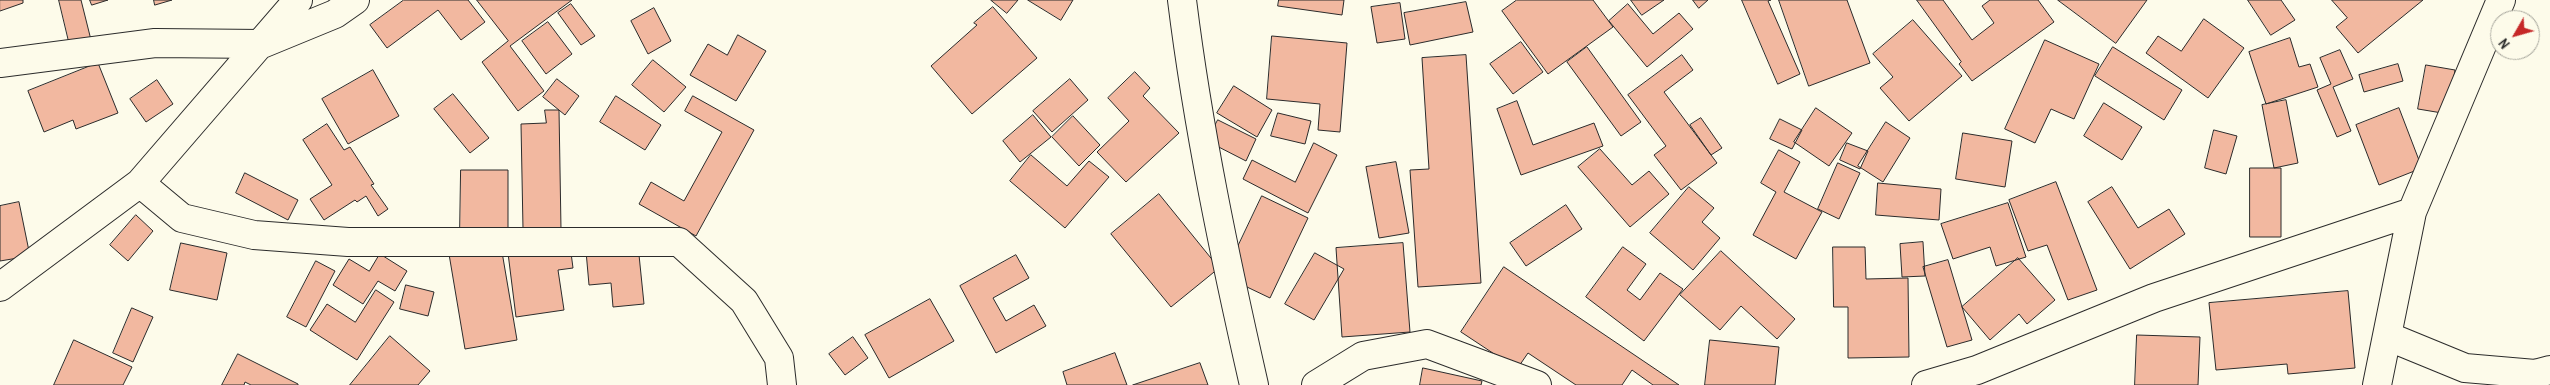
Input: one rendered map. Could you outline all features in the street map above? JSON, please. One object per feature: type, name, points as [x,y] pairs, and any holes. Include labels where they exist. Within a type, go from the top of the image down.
[{"type":"street","points":[[0,287],[140,183],[262,44],[298,0]]},
{"type":"street","points":[[0,63],[155,43],[262,44],[335,14],[354,0]]},
{"type":"street","points":[[1182,0],[1192,73],[1233,293],[1254,385]]},
{"type":"street","points":[[2377,385],[2412,212],[2500,0]]},
{"type":"street","points":[[140,183],[182,218],[254,235],[348,242],[680,242],[744,301],[779,358],[782,385]]},
{"type":"street","points":[[1926,385],[1977,370],[2154,298],[2412,212]]},
{"type":"street","points":[[2387,336],[2465,368],[2535,374],[2550,370]]},
{"type":"street","points":[[1316,385],[1363,356],[1427,344],[1537,385]]},
{"type":"building","points":[[0,0],[23,0],[23,3],[0,11]]},
{"type":"building","points":[[59,0],[81,0],[92,44],[71,50]]},
{"type":"building","points":[[90,0],[108,0],[92,5]]},
{"type":"building","points":[[154,0],[172,0],[155,5]]},
{"type":"building","points":[[404,0],[468,0],[485,22],[461,40],[438,10],[387,48],[370,25]]},
{"type":"building","points":[[477,0],[572,0],[510,46],[544,91],[518,111],[482,62],[508,41]]},
{"type":"building","points":[[991,0],[1018,0],[1007,13]]},
{"type":"building","points":[[1028,0],[1073,0],[1061,20]]},
{"type":"building","points":[[1279,0],[1344,0],[1342,15],[1278,6]]},
{"type":"building","points":[[1517,0],[1593,0],[1613,27],[1548,74],[1502,11]]},
{"type":"building","points":[[1631,0],[1664,0],[1642,15]]},
{"type":"building","points":[[1693,0],[1708,0],[1699,8]]},
{"type":"building","points":[[1742,0],[1771,0],[1768,1],[1800,74],[1778,84]]},
{"type":"building","points":[[1779,0],[1847,0],[1870,63],[1809,86]]},
{"type":"building","points":[[1917,0],[1943,0],[1972,40],[1994,23],[1982,6],[1990,0],[2038,0],[2054,22],[1972,81],[1959,64],[1961,62]]},
{"type":"building","points":[[2058,0],[2147,0],[2116,43]]},
{"type":"building","points":[[2248,0],[2281,0],[2295,20],[2271,35]]},
{"type":"building","points":[[2332,0],[2423,0],[2358,53],[2336,27],[2347,18]]},
{"type":"building","points":[[1466,2],[1473,32],[1410,45],[1404,13]]},
{"type":"building","points":[[1400,3],[1405,39],[1377,43],[1371,7]]},
{"type":"building","points":[[571,4],[595,36],[581,45],[558,13]]},
{"type":"building","points":[[1628,4],[1653,34],[1679,13],[1693,29],[1647,67],[1609,21]]},
{"type":"building","points":[[993,7],[1037,58],[972,114],[931,66],[977,25],[974,23]]},
{"type":"building","points":[[654,8],[671,41],[648,54],[631,21]]},
{"type":"building","points":[[2204,19],[2244,48],[2208,98],[2146,53],[2158,36],[2181,51]]},
{"type":"building","points":[[1913,20],[1962,76],[1909,121],[1880,88],[1893,77],[1873,54]]},
{"type":"building","points":[[548,22],[572,54],[546,74],[522,41]]},
{"type":"building","points":[[738,35],[766,51],[736,101],[690,75],[708,44],[727,55]]},
{"type":"building","points":[[1272,36],[1347,43],[1340,132],[1318,130],[1320,104],[1267,99]]},
{"type":"building","points":[[2290,38],[2299,67],[2310,64],[2318,87],[2266,104],[2249,52]]},
{"type":"building","points":[[2045,40],[2099,64],[2074,119],[2051,109],[2035,143],[2005,129]]},
{"type":"building","points":[[1521,42],[1543,72],[1513,94],[1490,64]]},
{"type":"building","points":[[1587,47],[1641,122],[1621,136],[1567,62]]},
{"type":"building","points":[[2113,47],[2182,90],[2164,120],[2095,76]]},
{"type":"building","points":[[2340,50],[2353,79],[2333,87],[2351,131],[2337,137],[2317,90],[2331,84],[2320,58]]},
{"type":"building","points":[[1466,55],[1481,283],[1418,287],[1410,170],[1429,169],[1422,58]]},
{"type":"building","points":[[1682,55],[1693,70],[1664,92],[1717,163],[1681,190],[1654,155],[1666,146],[1628,95]]},
{"type":"building","points":[[653,60],[686,87],[664,112],[632,85]]},
{"type":"building","points":[[98,63],[118,113],[76,129],[73,120],[44,132],[28,91]]},
{"type":"building","points":[[2398,64],[2403,81],[2364,92],[2359,75]]},
{"type":"building","points":[[2426,65],[2455,70],[2448,114],[2418,109]]},
{"type":"building","points":[[373,70],[399,116],[348,144],[322,99]]},
{"type":"building","points":[[1135,72],[1150,88],[1143,96],[1179,133],[1126,182],[1097,152],[1129,121],[1108,98]]},
{"type":"building","points":[[557,79],[579,96],[565,115],[543,97]]},
{"type":"building","points":[[1070,79],[1088,100],[1052,132],[1033,111]]},
{"type":"building","points":[[157,80],[173,104],[146,122],[130,99]]},
{"type":"building","points":[[1234,86],[1272,110],[1257,137],[1217,113]]},
{"type":"building","points":[[453,94],[489,138],[470,153],[434,109]]},
{"type":"building","points":[[616,96],[661,125],[645,150],[600,122]]},
{"type":"building","points":[[693,96],[754,130],[696,236],[639,204],[651,182],[684,201],[722,132],[685,111]]},
{"type":"building","points":[[2286,100],[2298,163],[2274,168],[2262,105]]},
{"type":"building","points":[[1517,101],[1533,145],[1594,123],[1603,146],[1521,175],[1497,109]]},
{"type":"building","points":[[2104,103],[2142,127],[2122,160],[2084,136]]},
{"type":"building","points":[[1816,108],[1852,133],[1829,166],[1794,142]]},
{"type":"building","points":[[2399,108],[2422,168],[2379,185],[2356,125]]},
{"type":"building","points":[[545,110],[559,110],[561,229],[523,229],[521,124],[546,123]]},
{"type":"building","points":[[1278,113],[1311,121],[1305,144],[1271,136]]},
{"type":"building","points":[[1033,115],[1051,137],[1020,162],[1003,141]]},
{"type":"building","points":[[1073,116],[1100,145],[1079,166],[1052,137]]},
{"type":"building","points":[[1701,118],[1722,148],[1711,155],[1690,125]]},
{"type":"building","points":[[1780,119],[1802,130],[1792,149],[1770,139]]},
{"type":"building","points":[[1218,120],[1256,139],[1246,161],[1207,141]]},
{"type":"building","points":[[1886,122],[1910,138],[1883,182],[1858,166]]},
{"type":"building","points":[[327,124],[344,150],[350,147],[374,184],[371,185],[388,209],[378,216],[366,196],[357,202],[355,200],[324,220],[310,199],[332,185],[303,140]]},
{"type":"building","points":[[2214,130],[2237,136],[2226,174],[2205,168]]},
{"type":"building","points":[[1963,133],[2012,141],[2005,187],[1956,179]]},
{"type":"building","points":[[1314,143],[1337,155],[1308,213],[1243,179],[1252,160],[1295,182]]},
{"type":"building","points":[[1847,143],[1868,151],[1860,169],[1840,160]]},
{"type":"building","points":[[1600,149],[1632,185],[1649,171],[1669,194],[1630,227],[1578,167]]},
{"type":"building","points":[[1779,150],[1800,162],[1784,192],[1822,212],[1796,259],[1753,235],[1776,192],[1761,183]]},
{"type":"building","points":[[1031,155],[1067,186],[1089,161],[1109,177],[1065,228],[1010,181]]},
{"type":"building","points":[[1396,162],[1409,233],[1379,238],[1366,167]]},
{"type":"building","points":[[1838,163],[1860,173],[1839,219],[1818,209]]},
{"type":"building","points":[[2250,168],[2281,168],[2281,237],[2250,237]]},
{"type":"building","points":[[461,170],[508,170],[508,232],[460,232]]},
{"type":"building","points":[[245,173],[298,200],[288,220],[236,193]]},
{"type":"building","points":[[2056,182],[2097,290],[2068,300],[2047,245],[2028,251],[2009,200]]},
{"type":"building","points":[[1878,183],[1941,189],[1939,220],[1876,215]]},
{"type":"building","points":[[1689,187],[1714,208],[1702,222],[1720,238],[1693,270],[1650,233]]},
{"type":"building","points":[[2112,187],[2138,228],[2169,209],[2185,234],[2130,269],[2088,202]]},
{"type":"building","points":[[1159,194],[1219,268],[1171,307],[1111,234]]},
{"type":"building","points":[[1262,196],[1308,218],[1270,298],[1224,276]]},
{"type":"building","points":[[19,202],[30,256],[0,261],[0,206]]},
{"type":"building","points":[[2008,203],[2026,257],[1996,266],[1990,247],[1953,259],[1941,224]]},
{"type":"building","points":[[1566,205],[1582,229],[1526,266],[1510,243]]},
{"type":"building","points":[[136,215],[153,231],[128,261],[110,245]]},
{"type":"building","points":[[1923,242],[1925,276],[1902,277],[1900,244]]},
{"type":"building","points":[[181,243],[227,253],[217,300],[170,290]]},
{"type":"building","points":[[1403,243],[1410,332],[1342,337],[1336,248]]},
{"type":"building","points":[[570,245],[573,268],[558,270],[564,310],[516,317],[508,253]]},
{"type":"building","points":[[638,245],[644,304],[613,307],[611,283],[589,285],[586,251]]},
{"type":"building","points":[[501,246],[517,340],[465,349],[449,254]]},
{"type":"building","points":[[1623,247],[1646,264],[1627,290],[1640,300],[1660,273],[1683,289],[1644,341],[1586,297]]},
{"type":"building","points":[[1833,247],[1865,247],[1866,279],[1908,278],[1909,357],[1848,358],[1848,307],[1834,307]]},
{"type":"building","points":[[1721,251],[1795,319],[1777,339],[1741,306],[1720,330],[1680,295]]},
{"type":"building","points":[[1315,253],[1344,269],[1314,320],[1285,304]]},
{"type":"building","points":[[380,254],[407,271],[395,291],[378,281],[363,304],[333,285],[349,259],[369,271]]},
{"type":"building","points":[[1016,255],[1029,278],[993,298],[1006,321],[1034,305],[1046,326],[996,353],[960,286]]},
{"type":"building","points":[[2018,258],[2055,300],[2027,324],[2019,314],[1990,340],[1962,307]]},
{"type":"building","points":[[1948,260],[1972,340],[1947,347],[1923,267]]},
{"type":"building","points":[[316,261],[335,271],[306,327],[287,317]]},
{"type":"building","points":[[1504,267],[1679,385],[1653,385],[1632,370],[1622,385],[1576,385],[1528,353],[1517,369],[1461,332]]},
{"type":"building","points":[[406,285],[434,292],[428,316],[400,309]]},
{"type":"building","points":[[376,290],[394,302],[357,360],[310,330],[327,304],[355,322]]},
{"type":"building","points":[[2348,291],[2355,368],[2288,374],[2287,364],[2216,370],[2209,303]]},
{"type":"building","points":[[930,299],[954,341],[889,378],[865,335]]},
{"type":"building","points":[[132,308],[153,317],[133,362],[113,353]]},
{"type":"building","points":[[2137,335],[2200,337],[2198,385],[2135,385]]},
{"type":"building","points":[[390,336],[430,371],[418,385],[350,385]]},
{"type":"building","points":[[853,337],[868,358],[845,375],[829,354]]},
{"type":"building","points":[[74,340],[132,367],[123,385],[54,385]]},
{"type":"building","points":[[1710,340],[1779,347],[1775,385],[1705,385]]},
{"type":"building","points":[[1115,353],[1127,385],[1067,385],[1063,372]]},
{"type":"building","points":[[238,354],[298,385],[251,385],[245,382],[244,385],[222,385]]},
{"type":"building","points":[[1200,363],[1208,385],[1133,385]]},
{"type":"building","points":[[1423,368],[1482,381],[1481,385],[1420,385]]}]
